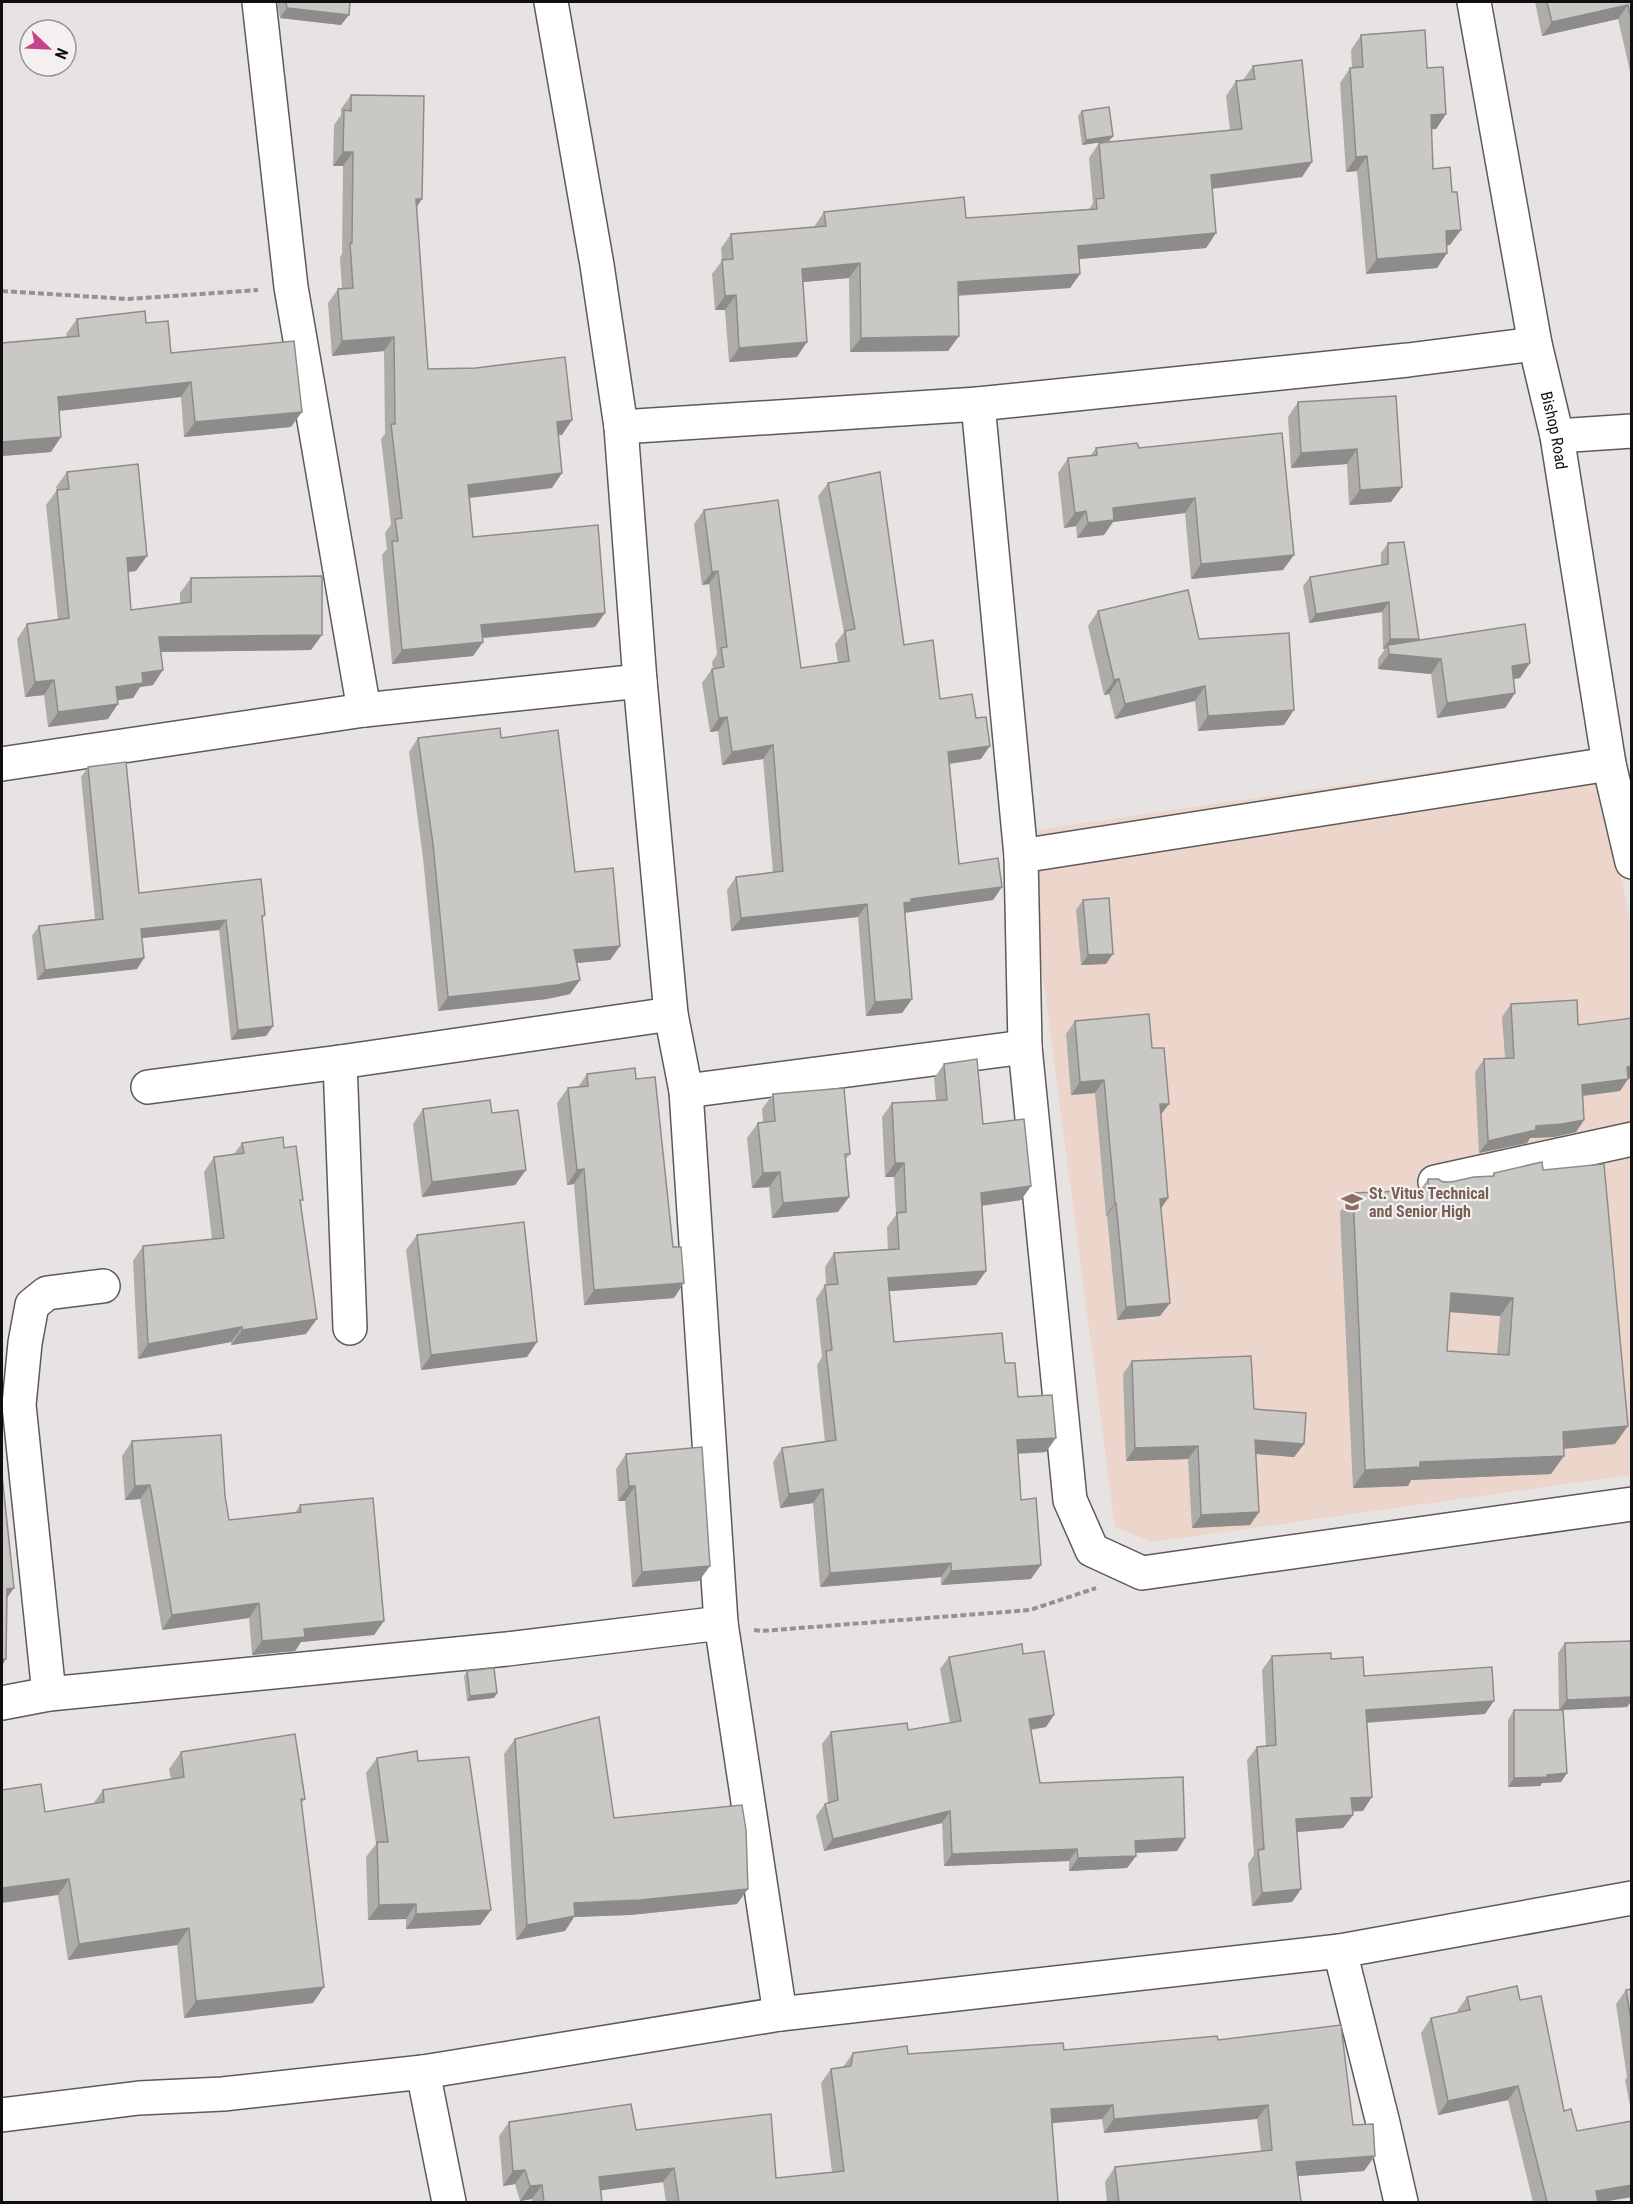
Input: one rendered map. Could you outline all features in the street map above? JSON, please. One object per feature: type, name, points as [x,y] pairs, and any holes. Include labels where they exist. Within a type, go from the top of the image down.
[{"type":"street","points":[[259,2],[291,287],[364,710]]},
{"type":"street","points":[[551,2],[597,265],[621,427],[640,681],[671,1014],[686,1091],[721,1623],[780,2014]]},
{"type":"street","name":"Bishop Road","points":[[1474,2],[1535,344],[1557,435],[1609,764],[1632,862]]},
{"type":"street","points":[[621,427],[978,404],[1408,360],[1535,344]]},
{"type":"street","points":[[978,404],[1022,856],[1025,1047],[1070,1500],[1092,1550],[1142,1573],[1632,1504]]},
{"type":"street","points":[[1557,435],[1632,430]]},
{"type":"street","points":[[2,764],[364,710],[640,681]]},
{"type":"street","points":[[1022,856],[1609,764]]},
{"type":"street","points":[[148,1087],[671,1014]]},
{"type":"street","points":[[686,1091],[1025,1047]]},
{"type":"street","points":[[340,1062],[350,1328]]},
{"type":"street","points":[[1435,1182],[1632,1139]]},
{"type":"street","points":[[49,1694],[19,1405],[25,1342],[32,1305],[47,1293],[103,1286]]},
{"type":"street","points":[[2,1702],[49,1694],[507,1649],[721,1623]]},
{"type":"street","points":[[2,2115],[139,2098],[223,2094],[423,2072],[780,2014],[1340,1951],[1632,1898]]},
{"type":"street","points":[[1340,1951],[1381,2112],[1401,2202]]},
{"type":"street","points":[[423,2072],[449,2202]]},
{"type":"path","points":[[2,291],[128,299],[291,287]]},
{"type":"path","points":[[721,1623],[761,1631],[1030,1610],[1142,1573]]},
{"type":"shaded area","name":"St. Vitus Technical and Senior High","points":[[1594,748],[1632,930],[1631,1475],[1152,1542],[1115,1527],[1024,832]]},
{"type":"building","points":[[286,2],[350,2],[349,15],[287,8]]},
{"type":"building","points":[[1547,2],[1632,2],[1632,23],[1628,5],[1552,22]]},
{"type":"building","points":[[1425,30],[1427,68],[1443,67],[1446,114],[1431,115],[1433,169],[1450,167],[1452,192],[1457,192],[1461,230],[1446,231],[1447,253],[1377,259],[1367,156],[1356,157],[1350,68],[1363,67],[1361,35]]},
{"type":"building","points":[[1302,60],[1312,162],[1211,175],[1216,233],[1078,246],[1080,274],[958,282],[959,336],[861,338],[860,263],[802,269],[807,342],[739,348],[736,295],[725,296],[722,260],[733,259],[731,234],[826,226],[824,212],[964,197],[966,218],[1097,209],[1096,199],[1104,198],[1099,143],[1242,129],[1236,81],[1255,79],[1253,66]]},
{"type":"building","points":[[351,95],[424,96],[422,199],[416,199],[428,369],[476,368],[565,357],[572,420],[557,422],[562,473],[468,485],[473,537],[598,525],[605,613],[481,625],[483,642],[402,650],[392,541],[398,541],[395,519],[402,518],[391,424],[395,424],[394,337],[342,341],[338,289],[353,288],[350,243],[352,243],[353,152],[343,152],[344,110],[351,111]]},
{"type":"building","points":[[1109,107],[1113,136],[1086,140],[1082,111]]},
{"type":"building","points":[[145,311],[146,323],[168,321],[171,353],[294,341],[302,412],[195,422],[191,382],[58,397],[61,437],[2,442],[2,343],[79,336],[77,319]]},
{"type":"building","points":[[1396,396],[1402,487],[1360,490],[1357,449],[1301,453],[1298,402]]},
{"type":"building","points":[[1282,433],[1294,555],[1201,564],[1195,498],[1113,508],[1114,520],[1088,523],[1086,511],[1075,513],[1068,458],[1097,455],[1096,448],[1137,443],[1139,448]]},
{"type":"building","points":[[138,464],[147,556],[127,558],[131,610],[191,602],[191,578],[322,576],[322,635],[159,637],[163,670],[142,673],[143,683],[116,687],[118,704],[58,712],[54,680],[35,682],[27,624],[69,618],[57,490],[69,489],[67,472]]},
{"type":"building","points":[[880,472],[904,645],[933,640],[940,699],[972,694],[976,718],[986,717],[990,746],[948,752],[959,864],[998,858],[1002,887],[911,899],[911,902],[904,903],[912,999],[875,1002],[867,904],[741,918],[736,877],[783,871],[773,745],[732,752],[727,717],[719,718],[712,669],[724,667],[721,648],[727,647],[718,571],[712,572],[704,510],[778,500],[801,668],[849,661],[845,631],[855,629],[828,483]]},
{"type":"building","points":[[1404,542],[1419,639],[1390,639],[1389,602],[1316,614],[1310,577],[1388,564],[1388,543]]},
{"type":"building","points":[[1188,590],[1199,639],[1289,633],[1294,710],[1208,716],[1205,686],[1125,704],[1119,679],[1114,680],[1098,611]]},
{"type":"building","points":[[1525,624],[1530,663],[1512,666],[1515,693],[1447,703],[1441,659],[1389,654],[1388,645]]},
{"type":"building","points":[[500,728],[501,738],[558,730],[575,872],[613,868],[620,946],[574,950],[580,980],[557,985],[448,997],[433,844],[418,738]]},
{"type":"building","points":[[126,762],[139,893],[261,879],[265,915],[262,916],[273,1026],[238,1030],[226,920],[141,929],[144,958],[45,970],[39,926],[103,919],[88,767]]},
{"type":"building","points":[[1109,898],[1113,954],[1088,955],[1083,900]]},
{"type":"building","points":[[1577,1000],[1578,1025],[1632,1018],[1632,1066],[1627,1067],[1628,1079],[1582,1085],[1584,1120],[1536,1126],[1536,1130],[1488,1141],[1484,1059],[1514,1058],[1511,1004]]},
{"type":"building","points":[[1149,1014],[1152,1048],[1164,1048],[1169,1104],[1160,1104],[1168,1198],[1160,1199],[1170,1303],[1126,1307],[1104,1080],[1080,1082],[1075,1021]]},
{"type":"building","points":[[977,1059],[983,1124],[1024,1119],[1031,1186],[981,1193],[986,1271],[888,1278],[894,1342],[1002,1333],[1005,1363],[1015,1363],[1018,1397],[1052,1395],[1056,1438],[1017,1440],[1021,1500],[1036,1498],[1041,1565],[951,1571],[951,1563],[830,1573],[823,1489],[789,1494],[782,1448],[836,1440],[826,1351],[832,1350],[825,1285],[838,1284],[834,1253],[899,1249],[897,1213],[906,1212],[904,1163],[895,1163],[892,1103],[947,1100],[944,1064]]},
{"type":"building","points":[[635,1068],[636,1079],[655,1077],[673,1247],[681,1247],[684,1283],[594,1290],[584,1169],[577,1170],[568,1088],[588,1086],[587,1074]]},
{"type":"building","points":[[844,1088],[850,1154],[845,1154],[849,1197],[783,1203],[780,1172],[763,1173],[758,1123],[775,1121],[773,1094]]},
{"type":"building","points":[[490,1100],[492,1113],[518,1110],[526,1170],[432,1182],[423,1109]]},
{"type":"building","points":[[283,1137],[284,1148],[296,1146],[303,1200],[300,1200],[317,1319],[242,1330],[242,1327],[148,1344],[143,1246],[224,1238],[214,1157],[244,1153],[242,1143]]},
{"type":"building","points":[[1542,1162],[1543,1170],[1604,1164],[1628,1426],[1563,1432],[1564,1456],[1420,1462],[1420,1467],[1365,1470],[1353,1193],[1429,1190],[1428,1179],[1451,1182],[1494,1176],[1494,1173]],"holes":[[[1451,1293],[1513,1298],[1509,1355],[1447,1351]]]},
{"type":"building","points":[[524,1222],[537,1342],[431,1355],[417,1235]]},
{"type":"building","points":[[1251,1356],[1254,1409],[1306,1413],[1304,1444],[1255,1440],[1259,1512],[1201,1515],[1198,1446],[1135,1448],[1132,1361]]},
{"type":"building","points":[[221,1435],[229,1520],[301,1512],[300,1505],[373,1498],[384,1621],[304,1629],[305,1637],[262,1641],[259,1603],[172,1615],[150,1485],[135,1486],[132,1441]]},
{"type":"building","points":[[702,1447],[710,1566],[642,1572],[635,1486],[629,1486],[626,1454]]},
{"type":"building","points":[[2,1475],[14,1588],[7,1589],[6,1659],[2,1660]]},
{"type":"building","points":[[1632,1641],[1632,1697],[1567,1700],[1565,1643]]},
{"type":"building","points":[[1022,1644],[1023,1654],[1044,1651],[1054,1715],[1029,1719],[1040,1783],[1183,1777],[1185,1838],[1135,1841],[1136,1856],[1078,1858],[1077,1849],[952,1854],[950,1811],[833,1839],[825,1804],[838,1800],[831,1732],[907,1723],[908,1730],[961,1721],[949,1657]]},
{"type":"building","points":[[1331,1653],[1331,1659],[1363,1657],[1364,1676],[1492,1667],[1494,1701],[1366,1710],[1372,1797],[1351,1798],[1353,1815],[1296,1819],[1301,1889],[1262,1893],[1258,1850],[1264,1849],[1257,1747],[1276,1745],[1272,1656]]},
{"type":"building","points":[[494,1668],[497,1693],[470,1696],[467,1671]]},
{"type":"building","points":[[1514,1710],[1563,1710],[1567,1773],[1547,1775],[1547,1777],[1514,1778]]},
{"type":"building","points":[[599,1717],[614,1818],[742,1805],[746,1830],[748,1889],[640,1900],[574,1903],[575,1916],[527,1925],[515,1739]]},
{"type":"building","points":[[295,1734],[305,1799],[301,1799],[324,1987],[196,2001],[189,1928],[79,1944],[69,1879],[2,1888],[2,1790],[41,1784],[45,1812],[104,1802],[103,1790],[184,1777],[181,1752]]},
{"type":"building","points":[[417,1751],[418,1761],[469,1757],[491,1910],[416,1914],[416,1904],[379,1905],[377,1842],[388,1842],[377,1758]]},
{"type":"building","points":[[1517,1986],[1520,2000],[1541,1996],[1564,2111],[1571,2109],[1577,2131],[1632,2121],[1632,2185],[1596,2191],[1598,2202],[1547,2202],[1518,2086],[1448,2101],[1431,2018],[1470,2010],[1467,1997]]},
{"type":"building","points":[[1632,1989],[1632,2025],[1626,1990]]},
{"type":"building","points":[[1341,2025],[1353,2125],[1373,2124],[1375,2156],[1296,2162],[1301,2202],[1119,2202],[1115,2167],[1272,2150],[1268,2105],[1114,2119],[1113,2105],[1051,2109],[1058,2202],[679,2202],[674,2168],[599,2177],[602,2202],[544,2202],[542,2185],[530,2186],[525,2170],[513,2171],[509,2122],[631,2104],[636,2130],[771,2114],[776,2178],[844,2171],[831,2069],[851,2066],[853,2053],[907,2046],[908,2054],[1063,2043],[1064,2050],[1217,2036],[1218,2040]]},
{"type":"place","name":"St. Vitus Technical and Senior High","points":[[1352,1202]]}]
